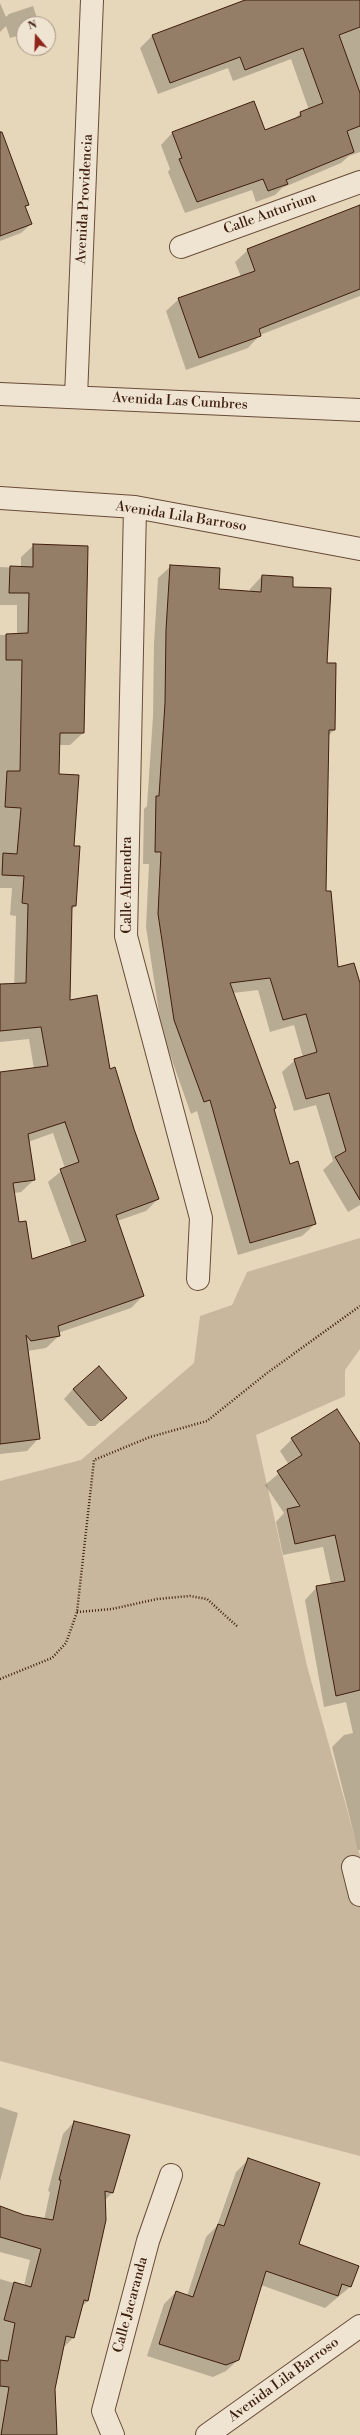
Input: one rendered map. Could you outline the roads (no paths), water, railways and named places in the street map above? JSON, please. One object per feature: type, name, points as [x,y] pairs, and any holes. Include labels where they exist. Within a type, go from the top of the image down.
[{"type":"street","name":"Avenida Providencia","points":[[76,397],[92,0]]},
{"type":"street","name":"Calle Anturium","points":[[181,247],[360,182]]},
{"type":"street","name":"Avenida Las Cumbres","points":[[0,394],[360,410]]},
{"type":"street","name":"Avenida Lila Barroso","points":[[0,498],[135,507],[360,549]]},
{"type":"street","name":"Calle Almendra","points":[[135,507],[126,936],[201,1218],[198,1279]]},
{"type":"street","points":[[353,1867],[360,1894]]},
{"type":"street","name":"Calle Jacaranda","points":[[113,2435],[103,2411],[148,2241],[171,2175]]},
{"type":"street","name":"Avenida Lila Barroso","points":[[207,2435],[360,2326]]}]
